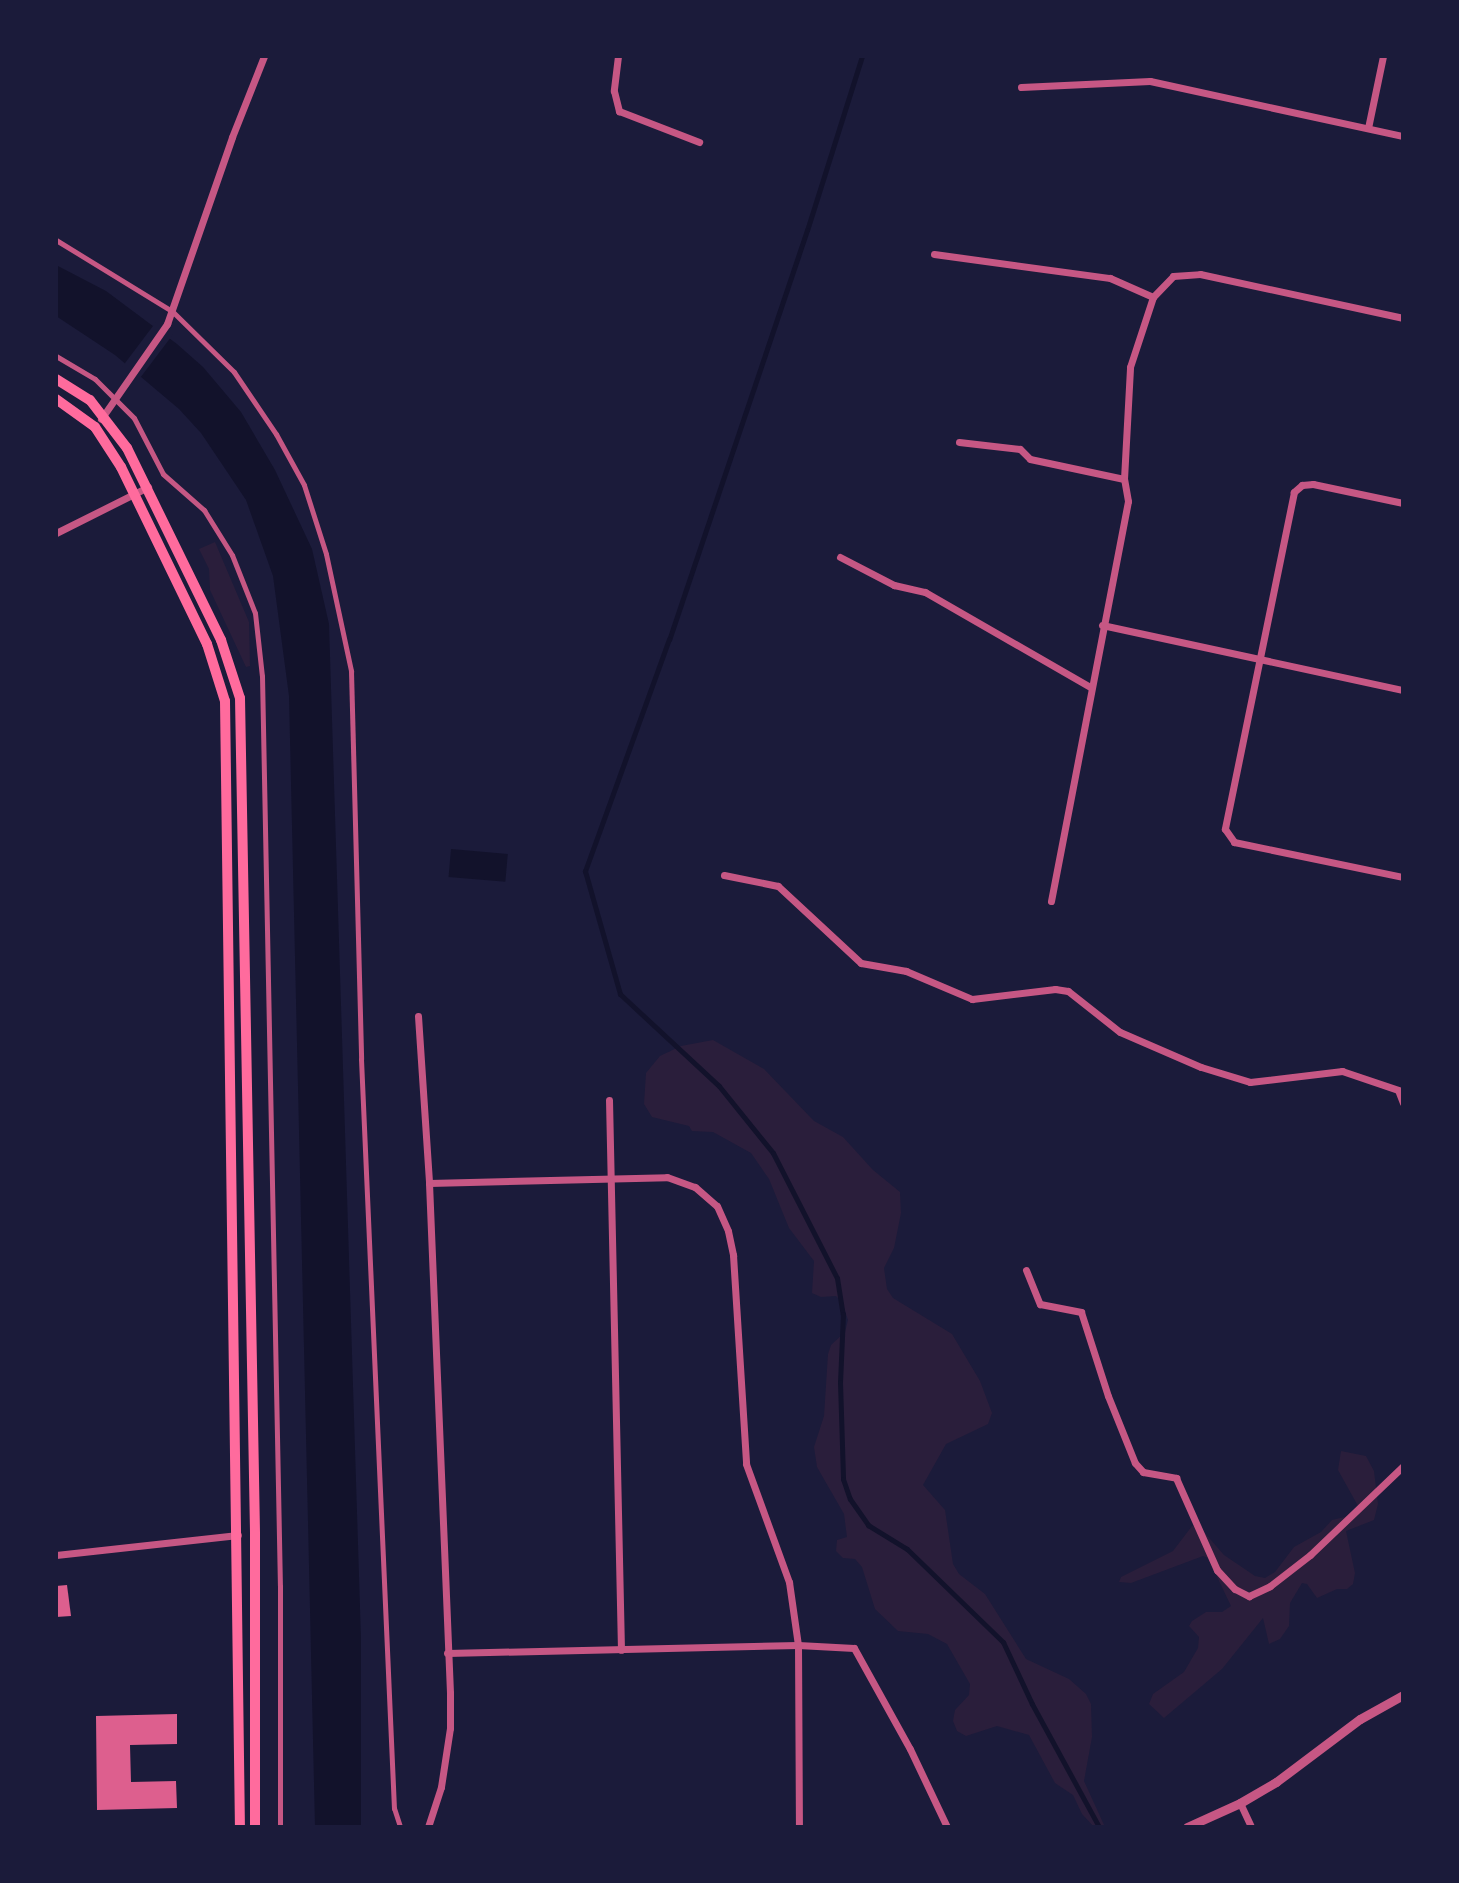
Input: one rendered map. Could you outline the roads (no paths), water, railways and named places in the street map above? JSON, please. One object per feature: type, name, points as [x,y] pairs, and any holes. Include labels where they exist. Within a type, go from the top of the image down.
[{"type":"main road","points":[[56,379],[83,395],[104,415],[148,487],[221,640],[235,676],[241,705],[255,1534],[255,1827]]},
{"type":"main road","points":[[56,399],[95,427],[134,494],[213,658],[225,701],[240,1827]]},
{"type":"main road","points":[[238,1535],[255,1534]]},
{"type":"street","points":[[95,427],[167,324],[232,137],[264,56]]},
{"type":"street","points":[[618,56],[614,91],[619,111],[699,142]]},
{"type":"street","points":[[1368,128],[1383,56]]},
{"type":"street","points":[[1021,87],[1150,81],[1403,136]]},
{"type":"street","points":[[56,240],[172,311],[234,372],[294,466],[319,531],[351,671],[361,1059],[394,1808],[400,1827]]},
{"type":"street","points":[[934,254],[1110,278],[1153,297]]},
{"type":"street","points":[[1051,901],[1128,501],[1124,479],[1130,367],[1153,297],[1173,276],[1200,274],[1403,318]]},
{"type":"street","points":[[56,356],[118,397],[134,418],[163,474],[204,510],[232,555],[255,613],[259,651],[279,1570],[280,1827]]},
{"type":"street","points":[[959,442],[1020,449],[1030,459],[1124,479]]},
{"type":"street","points":[[1403,503],[1313,484],[1302,485],[1294,492],[1225,829],[1234,842],[1403,877]]},
{"type":"street","points":[[56,533],[148,487]]},
{"type":"street","points":[[840,557],[894,585],[925,592],[1090,687]]},
{"type":"street","points":[[1102,625],[1403,690]]},
{"type":"street","points":[[724,875],[778,886],[861,963],[906,971],[972,999],[1046,990],[1068,991],[1120,1032],[1201,1067],[1250,1082],[1342,1071],[1400,1090],[1403,1103]]},
{"type":"street","points":[[418,1016],[429,1183],[450,1728],[441,1787],[428,1827]]},
{"type":"street","points":[[609,1100],[621,1650]]},
{"type":"street","points":[[429,1183],[667,1177],[682,1181],[707,1196],[724,1218],[733,1255],[746,1464],[789,1582],[798,1645],[799,1827]]},
{"type":"street","points":[[1026,1270],[1040,1304],[1081,1312],[1135,1463],[1143,1472],[1176,1478],[1217,1570],[1235,1589],[1249,1596],[1270,1586],[1310,1555],[1403,1466]]},
{"type":"street","points":[[56,1555],[238,1535]]},
{"type":"street","points":[[447,1653],[798,1645],[854,1648],[910,1749],[947,1827]]},
{"type":"street","points":[[1187,1827],[1240,1803],[1299,1767],[1360,1719],[1403,1695]]},
{"type":"street","points":[[1240,1803],[1251,1827]]},
{"type":"waterway","points":[[862,56],[807,230],[669,639],[585,871],[620,994],[719,1086],[773,1153],[837,1278],[843,1314],[840,1382],[843,1479],[850,1499],[868,1525],[907,1549],[1003,1642],[1032,1704],[1099,1827]]}]
